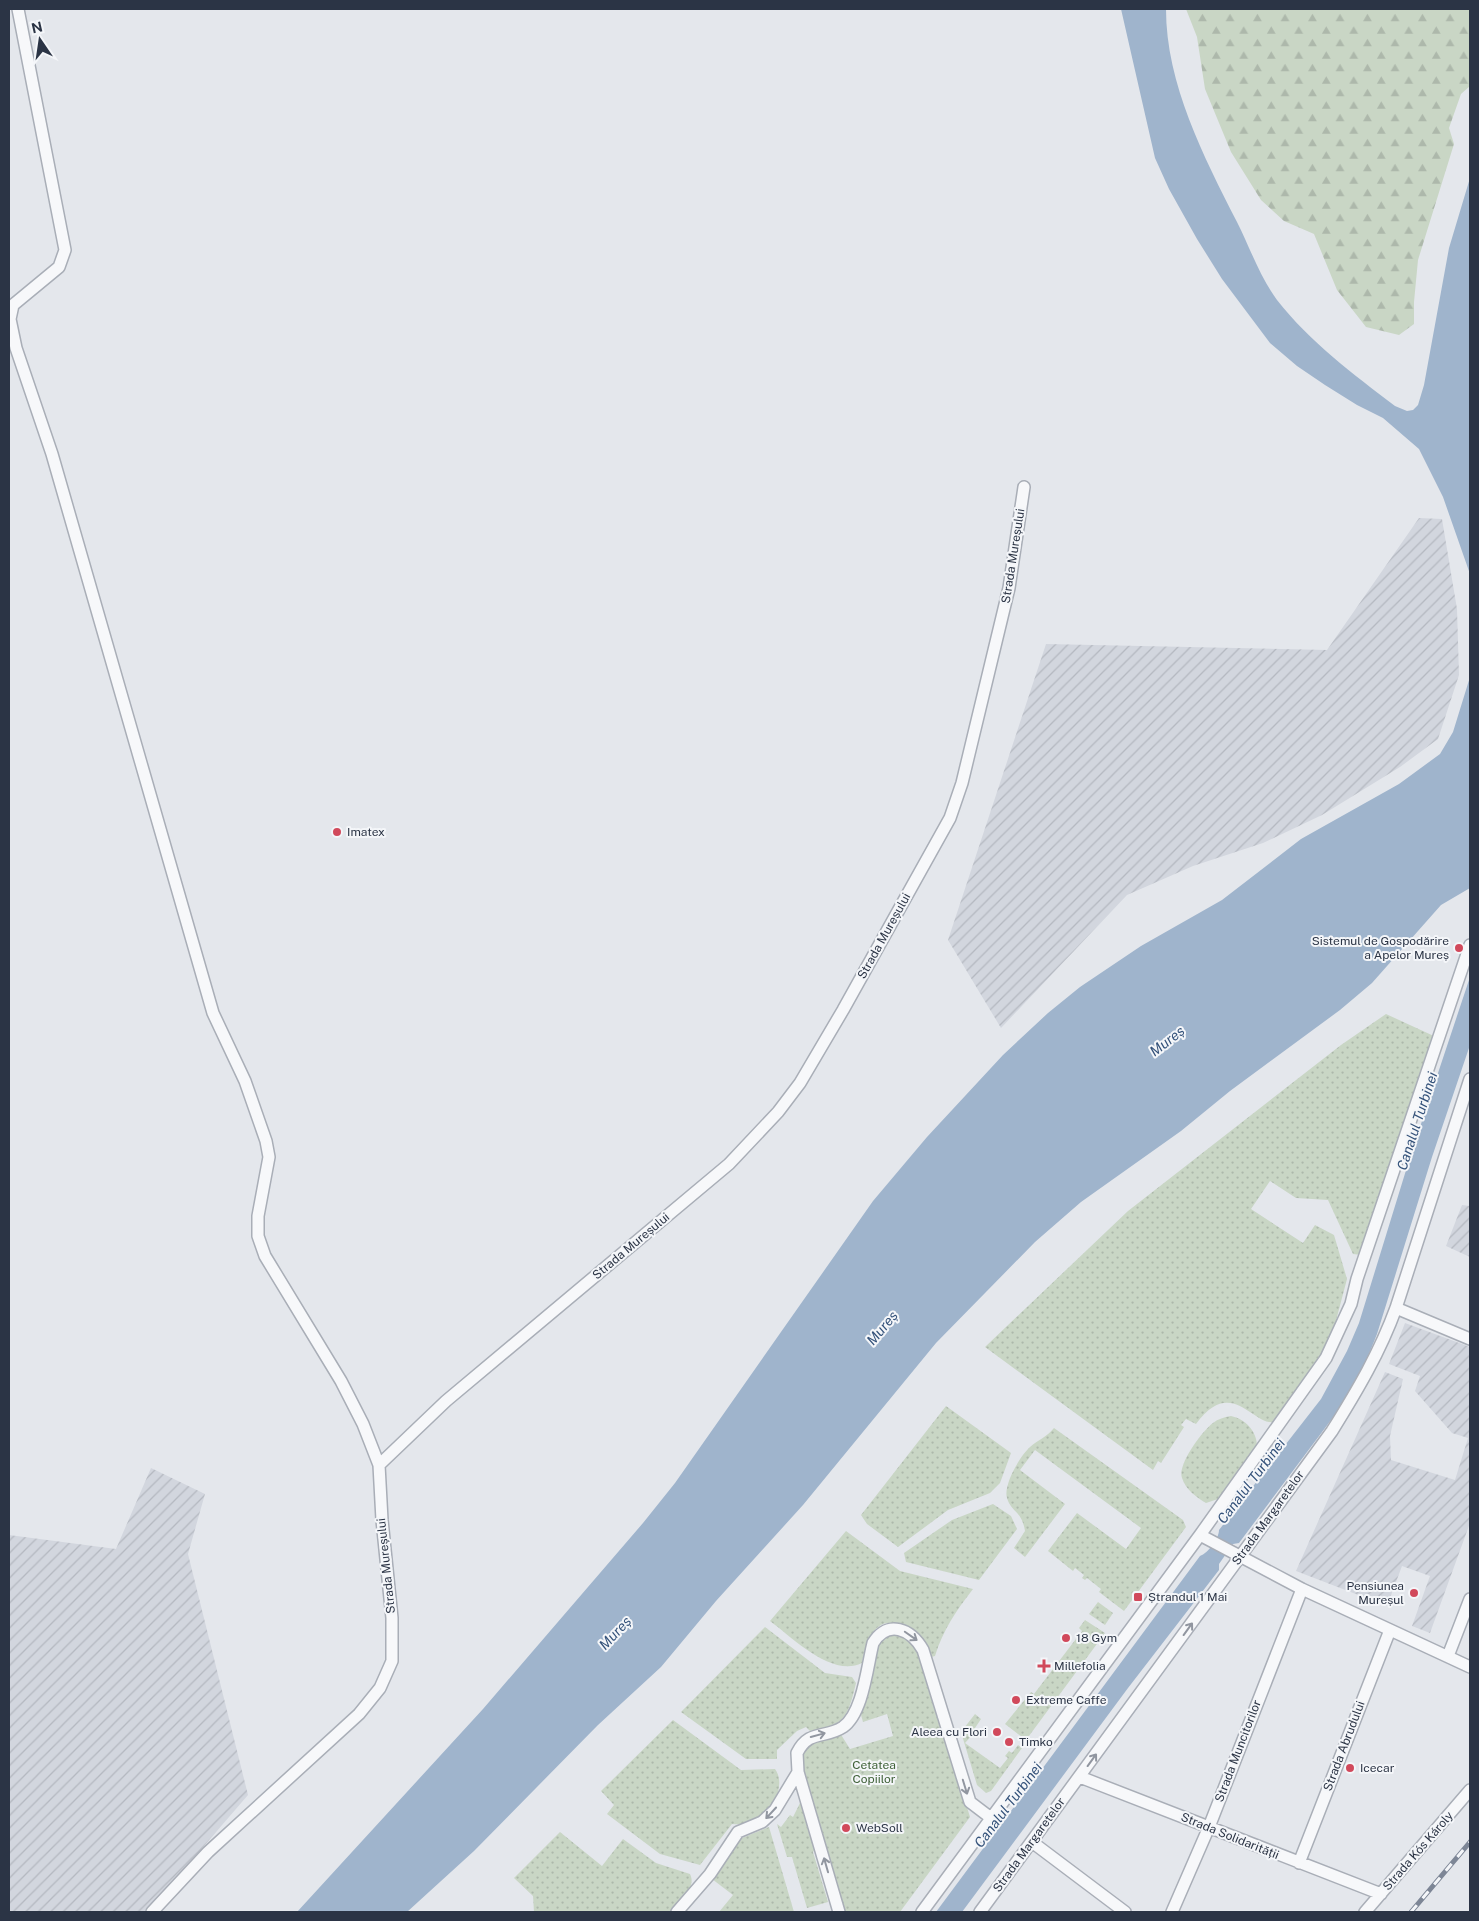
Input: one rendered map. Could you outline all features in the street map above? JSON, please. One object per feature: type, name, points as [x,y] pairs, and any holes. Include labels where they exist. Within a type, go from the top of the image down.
[{"type":"street","points":[[18,9],[65,250],[59,267],[13,305],[10,310],[16,348],[52,454],[213,1013],[245,1081],[266,1141],[268,1156],[258,1216],[258,1236],[265,1256],[345,1390],[363,1424],[378,1465]]},
{"type":"street","name":"Strada Mureșului","points":[[152,1912],[208,1852],[359,1714],[380,1688],[392,1661],[393,1640],[378,1465],[446,1401],[729,1164],[767,1124],[800,1083],[950,818],[962,783],[1009,588],[1024,487]]},
{"type":"street","points":[[922,1912],[1204,1537],[1326,1358],[1350,1304],[1357,1278],[1470,945]]},
{"type":"street","name":"Strada Margaretelor","points":[[980,1912],[1080,1777],[1235,1554],[1332,1431],[1374,1362],[1396,1308],[1470,1079]]},
{"type":"street","points":[[1396,1308],[1470,1339]]},
{"type":"street","points":[[1204,1537],[1302,1589],[1470,1667]]},
{"type":"street","name":"Strada Muncitorilor","points":[[1172,1912],[1209,1827],[1302,1589]]},
{"type":"street","points":[[1448,1656],[1470,1598]]},
{"type":"street","points":[[839,1912],[798,1772],[797,1753],[801,1744],[808,1738],[844,1726],[856,1713],[873,1643],[878,1635],[886,1630],[898,1629],[913,1636],[923,1650],[970,1802],[992,1818]]},
{"type":"street","name":"Strada Abrudului","points":[[1299,1863],[1390,1630]]},
{"type":"street","points":[[677,1912],[710,1874],[738,1832],[762,1822],[775,1810],[798,1772]]},
{"type":"street","name":"Strada Solidarității","points":[[1080,1777],[1381,1894]]},
{"type":"street","name":"Strada Kós Károly","points":[[1365,1912],[1470,1790]]},
{"type":"street","points":[[1032,1842],[1125,1912]]},
{"type":"shaded area","points":[[1419,518],[1442,519],[1457,609],[1459,675],[1438,739],[1400,767],[1322,815],[1263,843],[1193,866],[1127,895],[1001,1028],[948,940],[1046,644],[1327,650]]},
{"type":"shaded area","points":[[1462,1205],[1470,1206],[1470,1257],[1446,1246]]},
{"type":"shaded area","points":[[1405,1323],[1470,1347],[1470,1523],[1430,1633],[1412,1626],[1430,1576],[1402,1566],[1387,1606],[1296,1571],[1385,1372],[1403,1379],[1390,1436],[1391,1460],[1455,1480],[1468,1438],[1452,1433],[1415,1391],[1420,1376],[1389,1364]]},
{"type":"shaded area","points":[[151,1468],[205,1494],[188,1554],[248,1795],[147,1912],[9,1912],[9,1535],[116,1549]]},
{"type":"green space","points":[[1186,9],[1470,9],[1470,86],[1461,94],[1449,128],[1454,144],[1418,260],[1414,324],[1399,335],[1366,327],[1337,290],[1314,234],[1284,221],[1261,200],[1231,152],[1205,89],[1197,37]]},
{"type":"green space","points":[[1386,1014],[1436,1037],[1361,1255],[1353,1254],[1328,1200],[1296,1198],[1270,1181],[1251,1209],[1303,1243],[1315,1225],[1334,1235],[1347,1279],[1333,1332],[1322,1356],[1277,1421],[1269,1422],[1232,1403],[1221,1403],[1209,1410],[1196,1424],[1186,1419],[1181,1425],[1184,1427],[1161,1463],[1158,1461],[1153,1470],[985,1347],[1128,1211],[1341,1045]]},
{"type":"green space","points":[[946,1406],[1011,1453],[1000,1483],[990,1493],[948,1510],[898,1547],[867,1524],[861,1515]]},
{"type":"green space","points":[[1231,1416],[1249,1426],[1255,1435],[1257,1446],[1218,1499],[1206,1503],[1195,1496],[1186,1486],[1181,1472],[1183,1465],[1197,1440],[1208,1427],[1219,1419]]},
{"type":"green space","points":[[1054,1428],[1183,1520],[1186,1527],[1124,1611],[1099,1592],[1101,1589],[1087,1578],[1085,1580],[1082,1578],[1084,1575],[1075,1568],[1073,1571],[1048,1551],[1077,1513],[1126,1549],[1141,1528],[1035,1450],[1020,1470],[1065,1504],[1025,1557],[1014,1548],[1025,1531],[1024,1524],[1007,1498],[1006,1492],[1010,1479],[1026,1451]]},
{"type":"green space","points":[[993,1504],[1011,1516],[1017,1529],[979,1580],[906,1562],[904,1553],[952,1520]]},
{"type":"green space","points":[[846,1531],[900,1571],[973,1589],[951,1621],[935,1656],[931,1657],[898,1624],[889,1623],[882,1624],[872,1634],[862,1663],[850,1666],[838,1665],[813,1654],[770,1621]]},
{"type":"green space","points":[[1098,1602],[1113,1613],[1105,1625],[1089,1614]]},
{"type":"green space","points":[[1085,1620],[1105,1633],[1026,1740],[1005,1724],[1031,1692],[1034,1694],[1082,1631],[1079,1628]]},
{"type":"green space","points":[[765,1627],[825,1673],[852,1677],[856,1683],[847,1711],[838,1722],[822,1729],[810,1731],[806,1727],[797,1731],[777,1750],[777,1759],[746,1759],[681,1712]]},
{"type":"green space","name":"Cetatea Copiilor","points":[[897,1634],[910,1639],[919,1651],[970,1817],[900,1912],[844,1912],[802,1764],[803,1756],[805,1750],[814,1742],[840,1733],[850,1749],[893,1736],[887,1714],[863,1722],[861,1715],[877,1647],[885,1638]]},
{"type":"green space","points":[[975,1714],[981,1719],[975,1728],[977,1730],[965,1743],[1000,1768],[1008,1758],[1005,1756],[1009,1751],[1012,1753],[1018,1745],[1022,1748],[991,1791],[986,1793],[977,1785],[961,1732]]},
{"type":"green space","points":[[673,1720],[741,1770],[775,1769],[778,1775],[779,1789],[777,1796],[764,1815],[753,1822],[732,1824],[700,1865],[660,1854],[607,1814],[614,1805],[601,1791]]},
{"type":"green space","points":[[800,1803],[804,1806],[816,1848],[813,1852],[828,1902],[807,1908],[792,1857],[787,1857],[777,1824],[781,1827],[790,1815],[793,1817]]},
{"type":"green space","points":[[769,1827],[794,1912],[719,1912],[733,1895],[712,1879],[742,1838]]},
{"type":"green space","points":[[560,1832],[602,1866],[623,1839],[656,1863],[690,1874],[692,1879],[689,1889],[671,1912],[534,1912],[533,1896],[514,1878]]},
{"type":"water","points":[[1121,9],[1166,9],[1172,65],[1189,119],[1260,272],[1277,300],[1303,330],[1333,357],[1395,406],[1407,411],[1413,410],[1418,405],[1424,385],[1449,248],[1470,178],[1470,574],[1443,497],[1419,449],[1383,418],[1357,405],[1325,385],[1297,366],[1270,343],[1222,279],[1197,239],[1169,189],[1155,158]]},
{"type":"water","name":"Mureș","points":[[1470,677],[1470,888],[1441,905],[1372,983],[1340,1010],[1230,1091],[1181,1131],[1081,1202],[1035,1242],[936,1343],[803,1505],[716,1601],[661,1667],[598,1725],[474,1851],[407,1912],[297,1912],[483,1709],[643,1523],[675,1483],[873,1201],[927,1137],[1003,1055],[1048,1013],[1080,987],[1141,946],[1222,900],[1301,839],[1399,784],[1440,754],[1453,732]]},
{"type":"water","name":"Canalul Turbinei","points":[[1470,977],[1470,1045],[1432,1157],[1377,1334],[1367,1359],[1340,1408],[1239,1543],[1233,1544],[1219,1564],[1219,1570],[1128,1688],[962,1912],[936,1912],[1200,1556],[1212,1545],[1219,1534],[1219,1530],[1321,1399],[1347,1351],[1359,1323],[1411,1154]]},
{"type":"railway","points":[[1411,1912],[1470,1842]]},
{"type":"place","name":"Imatex","points":[[337,832]]},
{"type":"place","name":"Sistemul de Gospodărire a Apelor Mureș","points":[[1459,948]]},
{"type":"place","name":"Pensiunea Mureșul","points":[[1414,1593]]},
{"type":"place","name":"Ștrandul 1 Mai","points":[[1138,1597]]},
{"type":"place","name":"18 Gym","points":[[1066,1638]]},
{"type":"place","name":"Millefolia","points":[[1044,1666]]},
{"type":"place","name":"Extreme Caffe","points":[[1016,1700]]},
{"type":"place","name":"Aleea cu Flori","points":[[997,1732]]},
{"type":"place","name":"Timko","points":[[1009,1742]]},
{"type":"place","name":"Icecar","points":[[1350,1768]]},
{"type":"place","name":"WebSoll","points":[[846,1828]]}]
